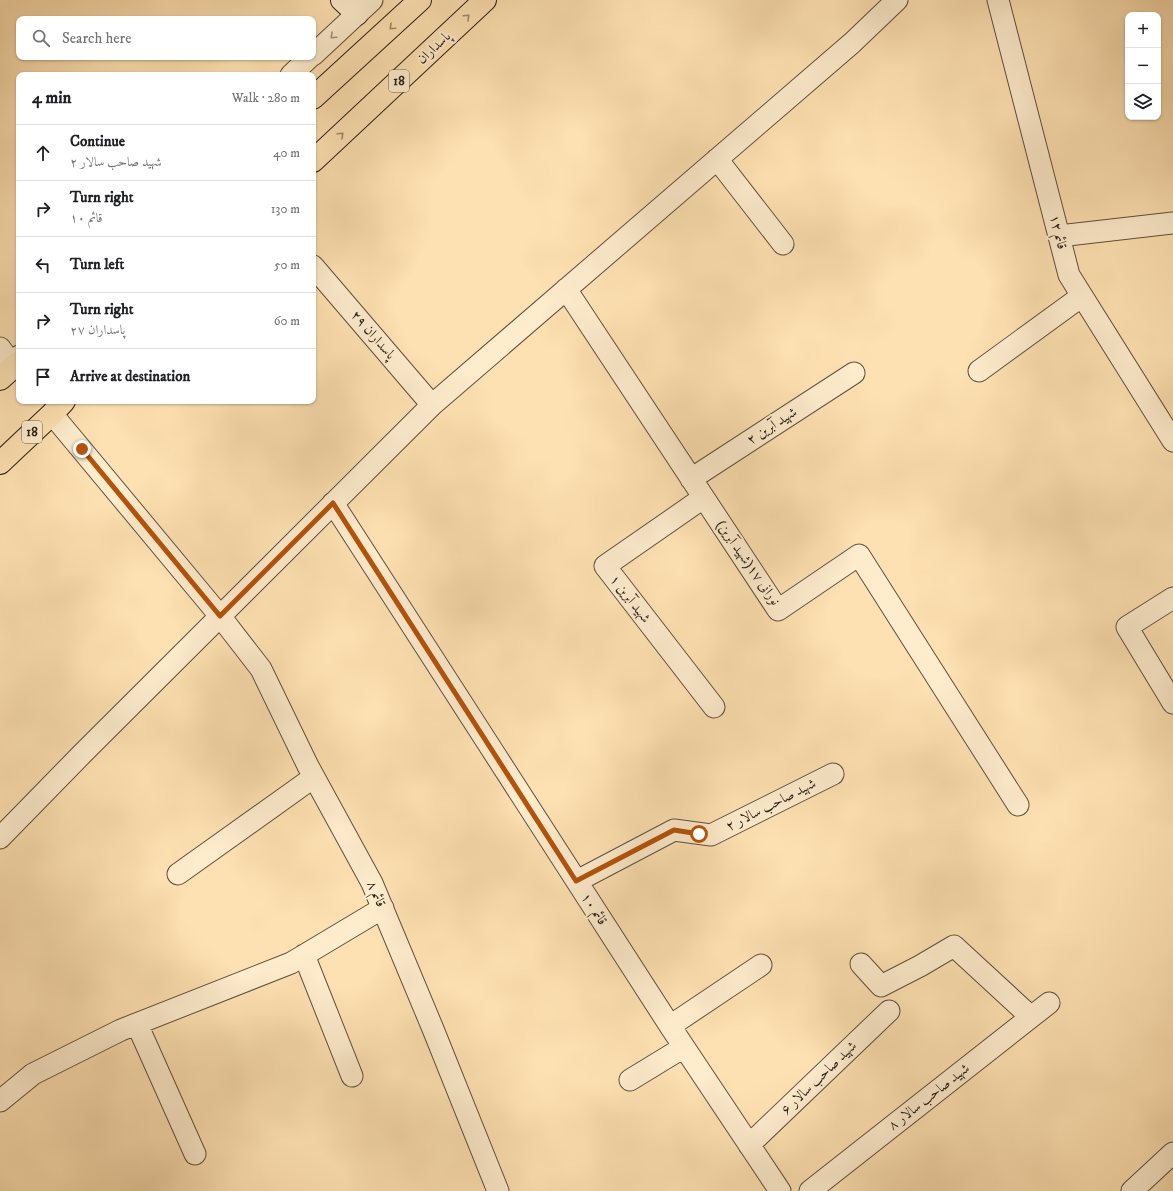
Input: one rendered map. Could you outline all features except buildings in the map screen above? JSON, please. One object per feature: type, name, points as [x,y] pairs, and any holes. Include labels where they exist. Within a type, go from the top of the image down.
[{"type":"main road","points":[[316,95],[420,0]]},
{"type":"main road","name":"پاسداران","points":[[316,158],[485,0]]},
{"type":"main road","name":"18","points":[[5,457],[58,407]]},
{"type":"street","points":[[0,838],[82,754],[432,405],[852,43],[897,0]]},
{"type":"street","name":"قائم ۱۲","points":[[998,0],[1069,275],[1173,441]]},
{"type":"street","points":[[316,52],[357,5]]},
{"type":"street","points":[[294,72],[307,60]]},
{"type":"street","points":[[717,159],[782,244]]},
{"type":"street","points":[[1059,236],[1173,223]]},
{"type":"street","name":"پاسداران ۲۹","points":[[316,270],[432,405]]},
{"type":"street","name":"نورانی ۱۷(شهید آبرین)","points":[[566,289],[778,610],[859,555],[1018,805]]},
{"type":"street","points":[[979,371],[1082,296]]},
{"type":"street","points":[[0,348],[13,366]]},
{"type":"street","name":"شهید آبرین ۲","points":[[691,479],[854,373]]},
{"type":"street","name":"قائم ۸","points":[[58,407],[261,669],[314,777],[372,883],[436,1036],[498,1191]]},
{"type":"street","name":"شهید آبرین ۱","points":[[703,498],[605,566],[714,707]]},
{"type":"street","name":"قائم ۱۰","points":[[333,503],[670,1026],[780,1191]]},
{"type":"street","points":[[1173,598],[1127,627],[1173,703]]},
{"type":"street","name":"شهید صاحب سالار ۲","points":[[576,881],[674,830],[712,835],[834,774]]},
{"type":"street","points":[[178,874],[314,777]]},
{"type":"street","points":[[0,1101],[33,1074],[121,1030],[291,962],[383,908]]},
{"type":"street","points":[[861,964],[880,986],[920,966],[954,946],[1031,1017]]},
{"type":"street","points":[[304,955],[352,1076]]},
{"type":"street","points":[[670,1026],[761,965]]},
{"type":"street","name":"شهید صاحب سالار ۸","points":[[810,1191],[1049,1003]]},
{"type":"street","name":"شهید صاحب سالار ۶","points":[[749,1145],[889,1011]]},
{"type":"street","points":[[137,1024],[195,1154]]},
{"type":"street","points":[[630,1080],[684,1047]]},
{"type":"street","points":[[1132,1191],[1173,1153]]},
{"type":"route","points":[[82,449],[220,616],[333,503],[576,881],[674,830],[699,834]]}]
